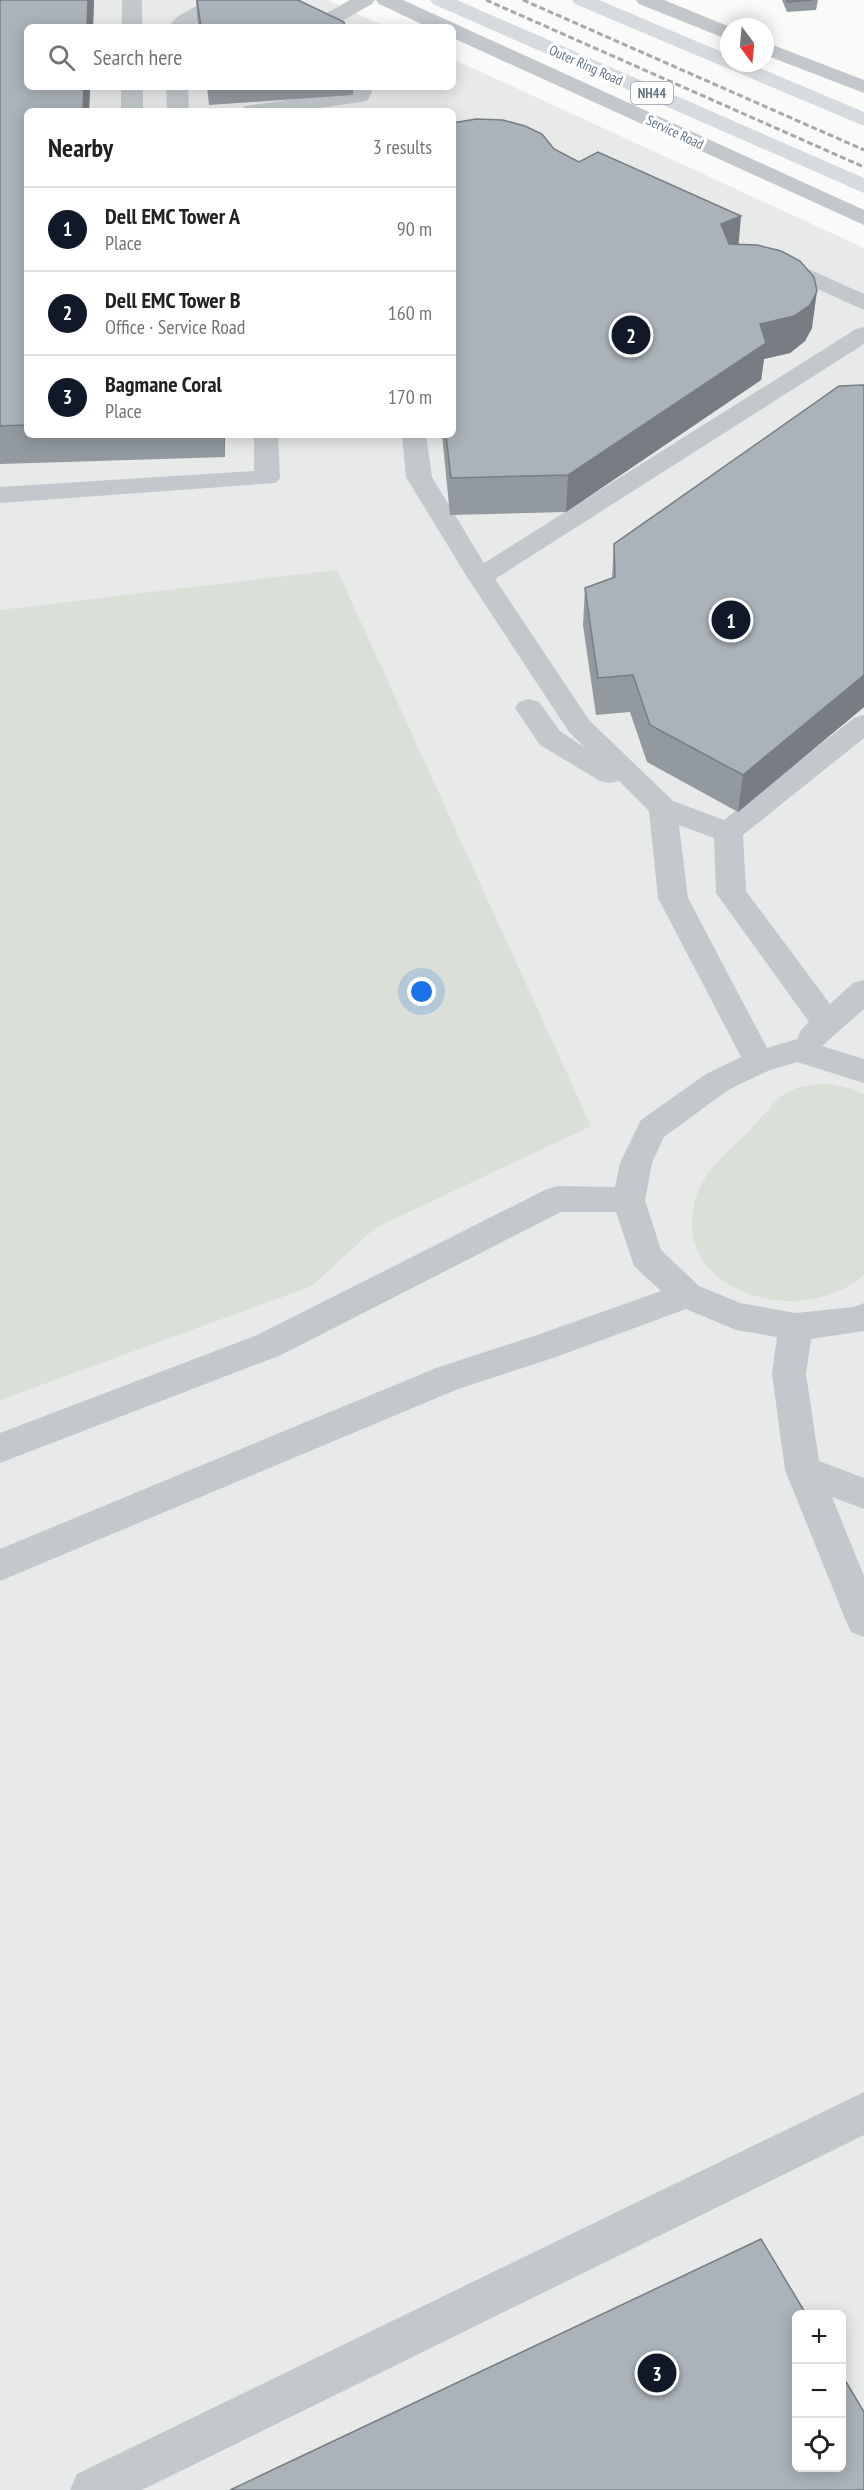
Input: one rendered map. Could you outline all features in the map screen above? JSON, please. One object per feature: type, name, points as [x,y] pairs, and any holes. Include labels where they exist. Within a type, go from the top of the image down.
[{"type":"highway","name":"Outer Ring Road","points":[[440,0],[864,186]]},
{"type":"highway","points":[[582,0],[720,59]]},
{"type":"highway","points":[[750,72],[864,120]]},
{"type":"street","points":[[132,0],[132,24]]},
{"type":"street","points":[[181,24],[221,0]]},
{"type":"street","points":[[321,24],[365,0]]},
{"type":"street","points":[[386,0],[438,24]]},
{"type":"street","points":[[646,0],[720,30]]},
{"type":"street","name":"Service Road","points":[[456,31],[864,218]]},
{"type":"street","points":[[774,52],[864,87]]},
{"type":"street","points":[[132,90],[132,108]]},
{"type":"street","points":[[177,90],[178,108]]},
{"type":"street","points":[[274,108],[361,96],[362,90]]},
{"type":"street","points":[[757,253],[864,303]]},
{"type":"street","points":[[480,577],[864,334]]},
{"type":"street","points":[[0,495],[267,478],[266,438]]},
{"type":"street","points":[[414,438],[419,477],[480,577],[579,726],[663,808],[728,832]]},
{"type":"street","points":[[529,708],[550,738],[570,752],[610,774],[620,767]]},
{"type":"street","points":[[728,832],[864,724]]},
{"type":"street","points":[[663,808],[673,897],[759,1062]]},
{"type":"street","points":[[728,832],[731,893],[828,1025]]},
{"type":"street","points":[[864,991],[797,1050],[759,1062],[717,1082],[652,1129],[636,1163],[629,1200],[646,1257],[687,1295],[736,1316],[796,1327],[857,1320],[864,1317]]},
{"type":"street","points":[[797,1050],[864,1071]]},
{"type":"street","points":[[0,1448],[269,1345],[556,1198],[629,1200]]},
{"type":"street","points":[[0,1565],[448,1378],[544,1347],[687,1295]]},
{"type":"street","points":[[796,1327],[789,1374],[803,1470],[864,1621]]},
{"type":"street","points":[[803,1470],[864,1494]]},
{"type":"street","points":[[93,2490],[864,2113]]},
{"type":"shaded area","points":[[0,0],[328,0],[380,24],[24,24],[24,90],[456,90],[456,60],[864,248],[864,2490],[0,2490]]},
{"type":"shaded area","points":[[337,570],[591,1126],[375,1228],[312,1286],[0,1400],[0,610]]},
{"type":"shaded area","points":[[830,1084],[852,1089],[864,1095],[864,1275],[836,1292],[804,1300],[771,1299],[740,1291],[715,1274],[698,1251],[692,1222],[700,1187],[715,1165],[782,1096],[800,1087]]},
{"type":"building","points":[[0,0],[88,0],[87,24],[24,24],[24,90],[84,90],[83,108],[24,108],[24,425],[0,426]]},
{"type":"building","points":[[197,0],[298,0],[344,24],[201,24]]},
{"type":"building","points":[[787,0],[814,0],[788,2]]},
{"type":"building","points":[[476,119],[503,120],[525,126],[542,134],[554,149],[579,162],[598,152],[741,216],[721,224],[729,244],[757,245],[781,251],[800,261],[814,277],[817,291],[810,305],[794,316],[760,324],[766,343],[568,475],[451,478],[446,438],[456,438],[456,122]]},
{"type":"building","points":[[864,385],[864,675],[743,775],[650,725],[633,675],[598,678],[585,588],[615,577],[614,544],[839,386]]},
{"type":"building","points":[[761,2239],[804,2310],[792,2310],[792,2472],[846,2472],[846,2382],[864,2412],[864,2490],[230,2490]]},
{"type":"railway","points":[[486,0],[864,167]]},
{"type":"railway","points":[[523,0],[864,150]]},
{"type":"place","name":"Dell EMC Tower B","points":[[631,335]]},
{"type":"place","name":"Dell EMC Tower A","points":[[731,620]]},
{"type":"place","name":"Bagmane Coral","points":[[657,2373]]}]
